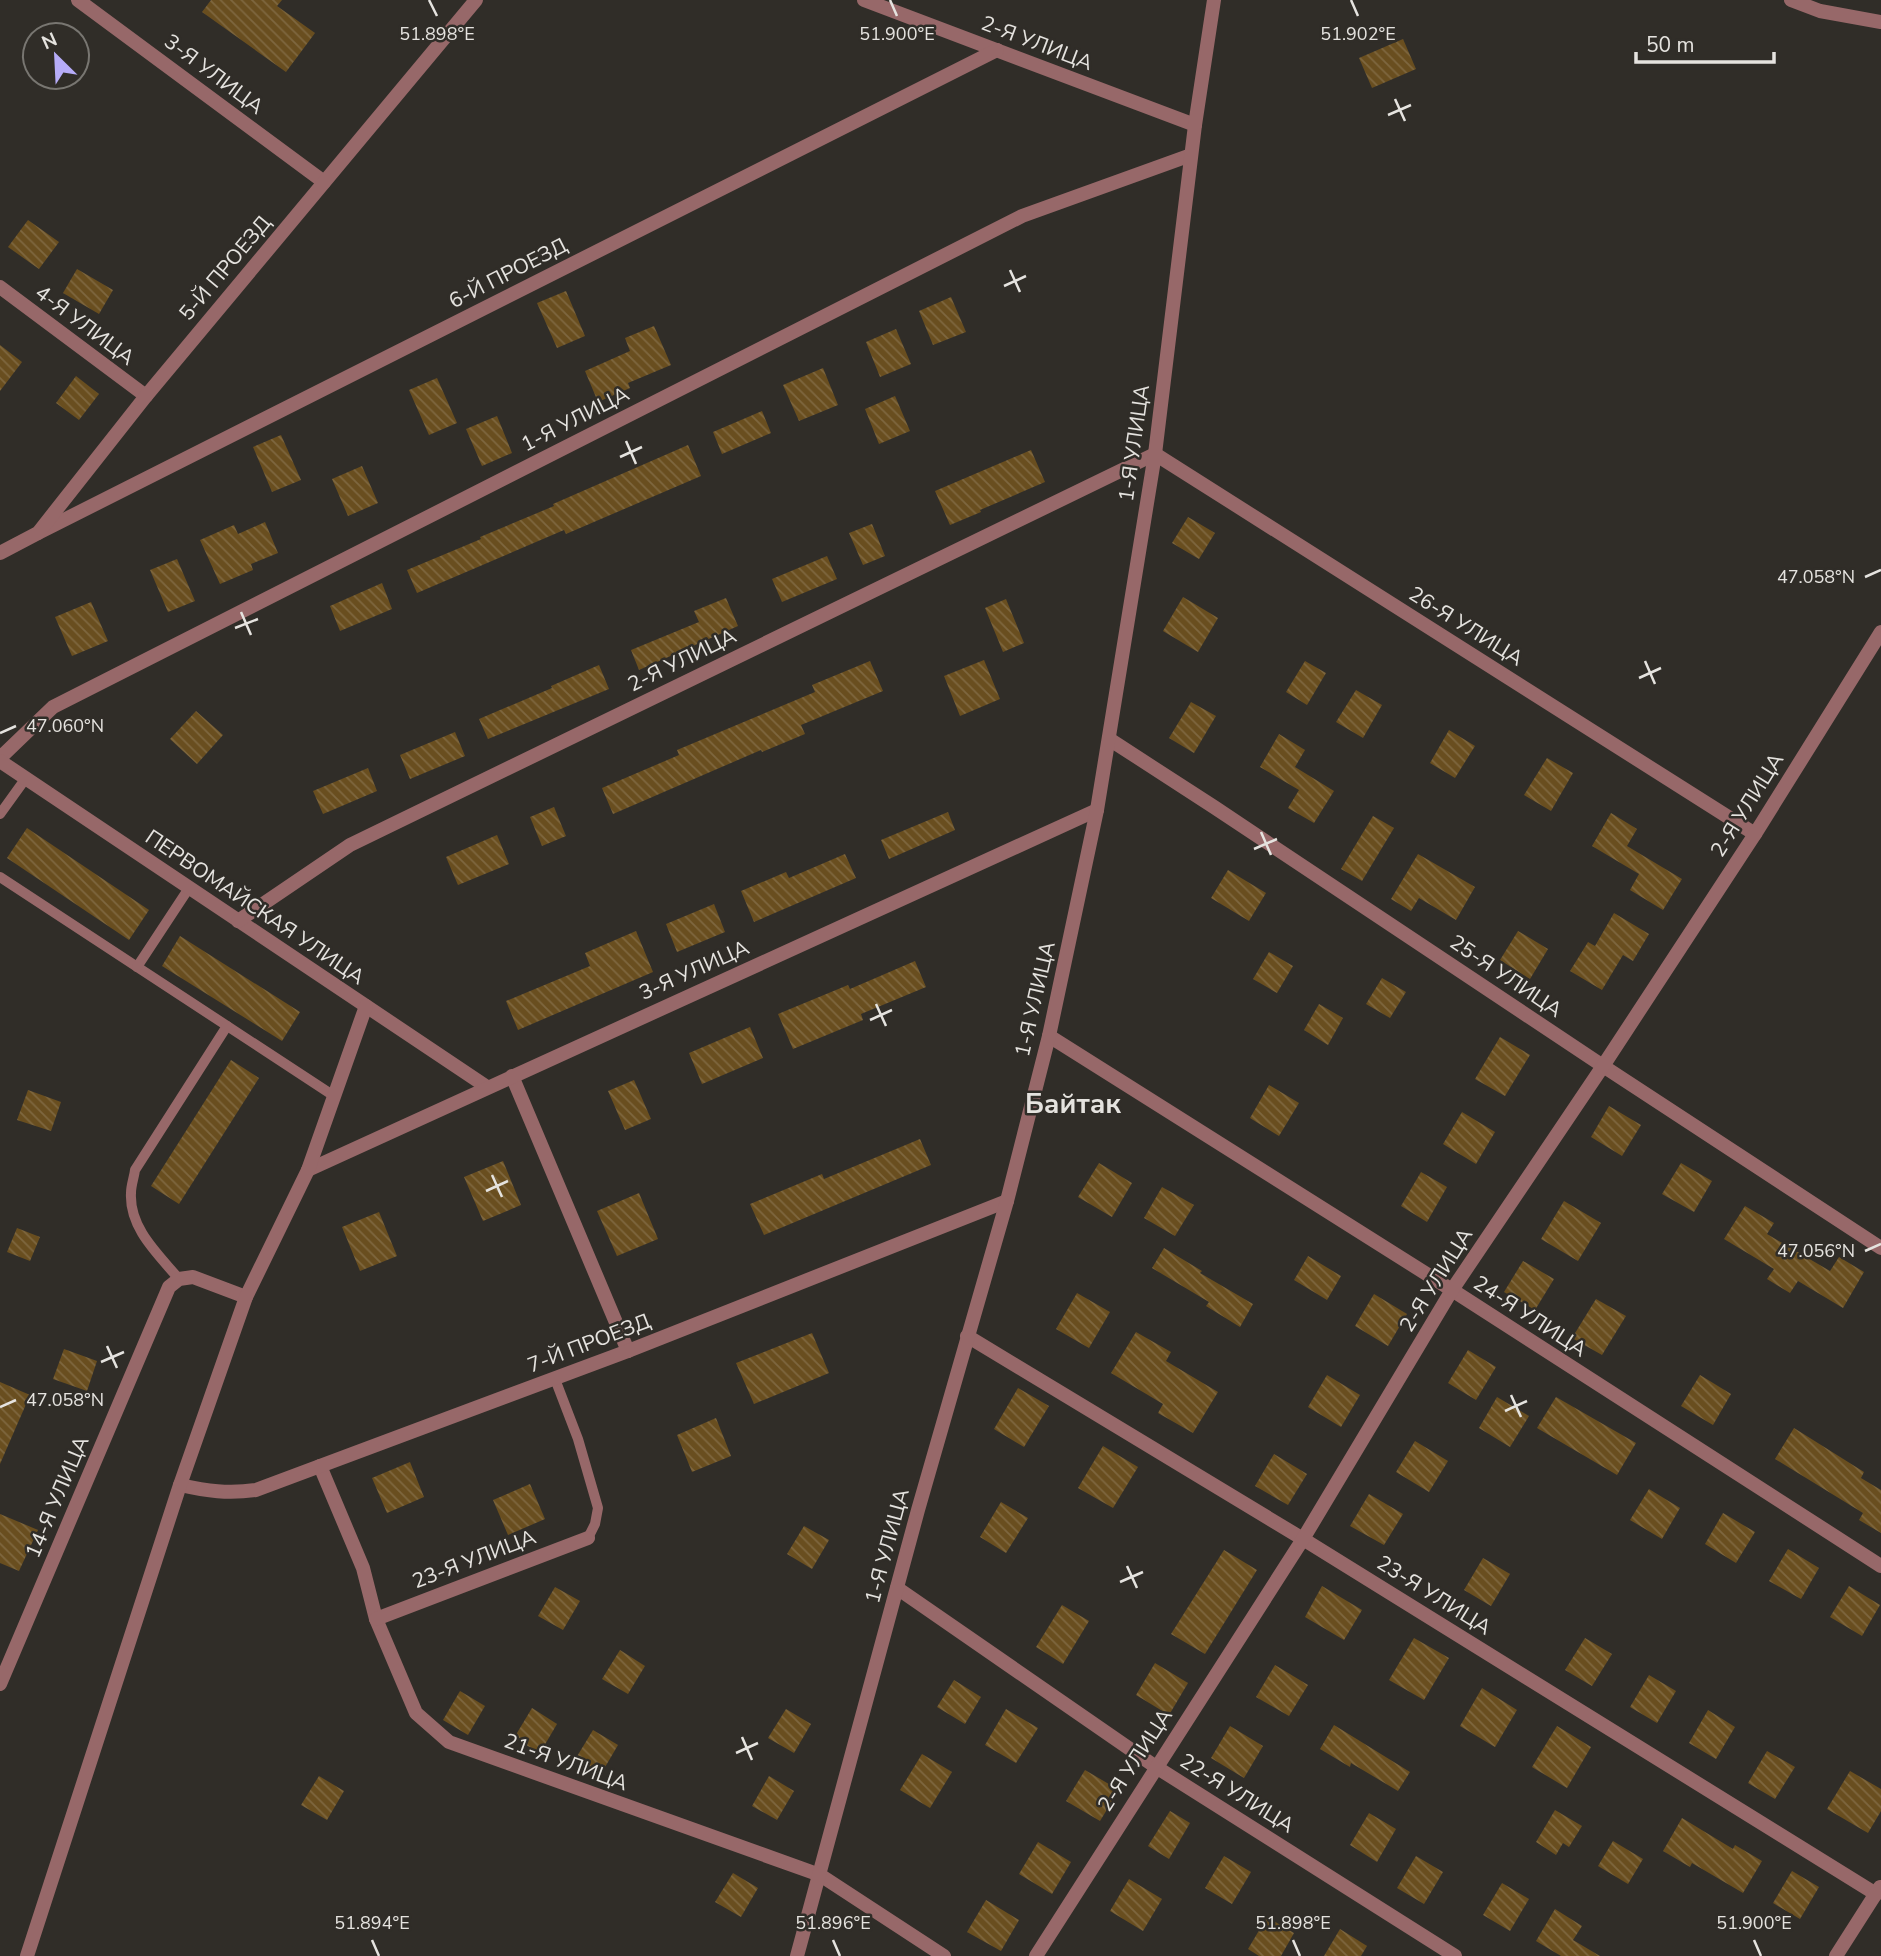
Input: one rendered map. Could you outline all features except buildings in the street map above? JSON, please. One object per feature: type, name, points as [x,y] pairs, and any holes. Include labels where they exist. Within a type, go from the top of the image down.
[{"type":"street","name":"3-Я УЛИЦА","points":[[78,0],[324,182]]},
{"type":"street","name":"5-Й ПРОЕЗД","points":[[0,553],[38,533],[146,396],[476,0]]},
{"type":"street","name":"2-Я УЛИЦА","points":[[864,0],[1195,125]]},
{"type":"street","name":"1-Я УЛИЦА","points":[[797,1956],[967,1336],[1007,1201],[1049,1036],[1097,810],[1109,739],[1154,454],[1213,0]]},
{"type":"street","points":[[1791,0],[1820,11],[1881,22]]},
{"type":"street","name":"6-Й ПРОЕЗД","points":[[38,533],[997,50]]},
{"type":"street","name":"1-Я УЛИЦА","points":[[0,760],[53,707],[1022,216],[1191,155]]},
{"type":"street","name":"4-Я УЛИЦА","points":[[0,287],[146,396]]},
{"type":"street","name":"2-Я УЛИЦА","points":[[238,920],[351,845],[1154,454]]},
{"type":"street","name":"26-Я УЛИЦА","points":[[1154,454],[1755,834]]},
{"type":"street","name":"2-Я УЛИЦА","points":[[1036,1956],[1303,1539],[1452,1290],[1755,834],[1881,632]]},
{"type":"street","name":"25-Я УЛИЦА","points":[[1109,739],[1881,1248]]},
{"type":"street","name":"ПЕРВОМАЙСКАЯ УЛИЦА","points":[[0,760],[488,1087]]},
{"type":"street","name":"3-Я УЛИЦА","points":[[308,1171],[1097,810]]},
{"type":"street","points":[[27,1956],[180,1485],[246,1297],[308,1171],[366,1006]]},
{"type":"street","name":"24-Я УЛИЦА","points":[[1049,1036],[1452,1290],[1881,1566]]},
{"type":"street","points":[[512,1076],[628,1351]]},
{"type":"street","name":"7-Й ПРОЕЗД","points":[[180,1485],[204,1491],[233,1493],[256,1490],[628,1351],[1007,1201]]},
{"type":"street","points":[[179,1279],[193,1278],[246,1297]]},
{"type":"street","name":"14-Я УЛИЦА","points":[[0,1684],[169,1287],[179,1279]]},
{"type":"street","name":"23-Я УЛИЦА","points":[[967,1336],[1879,1890]]},
{"type":"street","name":"21-Я УЛИЦА","points":[[320,1466],[363,1568],[376,1619],[416,1713],[449,1742],[820,1875],[944,1956]]},
{"type":"street","name":"23-Я УЛИЦА","points":[[376,1619],[588,1538]]},
{"type":"street","name":"22-Я УЛИЦА","points":[[897,1588],[1156,1767],[1455,1956]]},
{"type":"street","points":[[1836,1956],[1879,1890]]},
{"type":"lane","points":[[0,814],[26,778]]},
{"type":"lane","points":[[0,877],[334,1096]]},
{"type":"lane","points":[[137,967],[189,888]]},
{"type":"lane","points":[[179,1279],[148,1242],[133,1217],[131,1193],[135,1170],[227,1026]]},
{"type":"lane","points":[[555,1379],[578,1439],[598,1508],[595,1524],[588,1538]]},
{"type":"district","name":"Байтак","points":[[1073,1103]]}]
